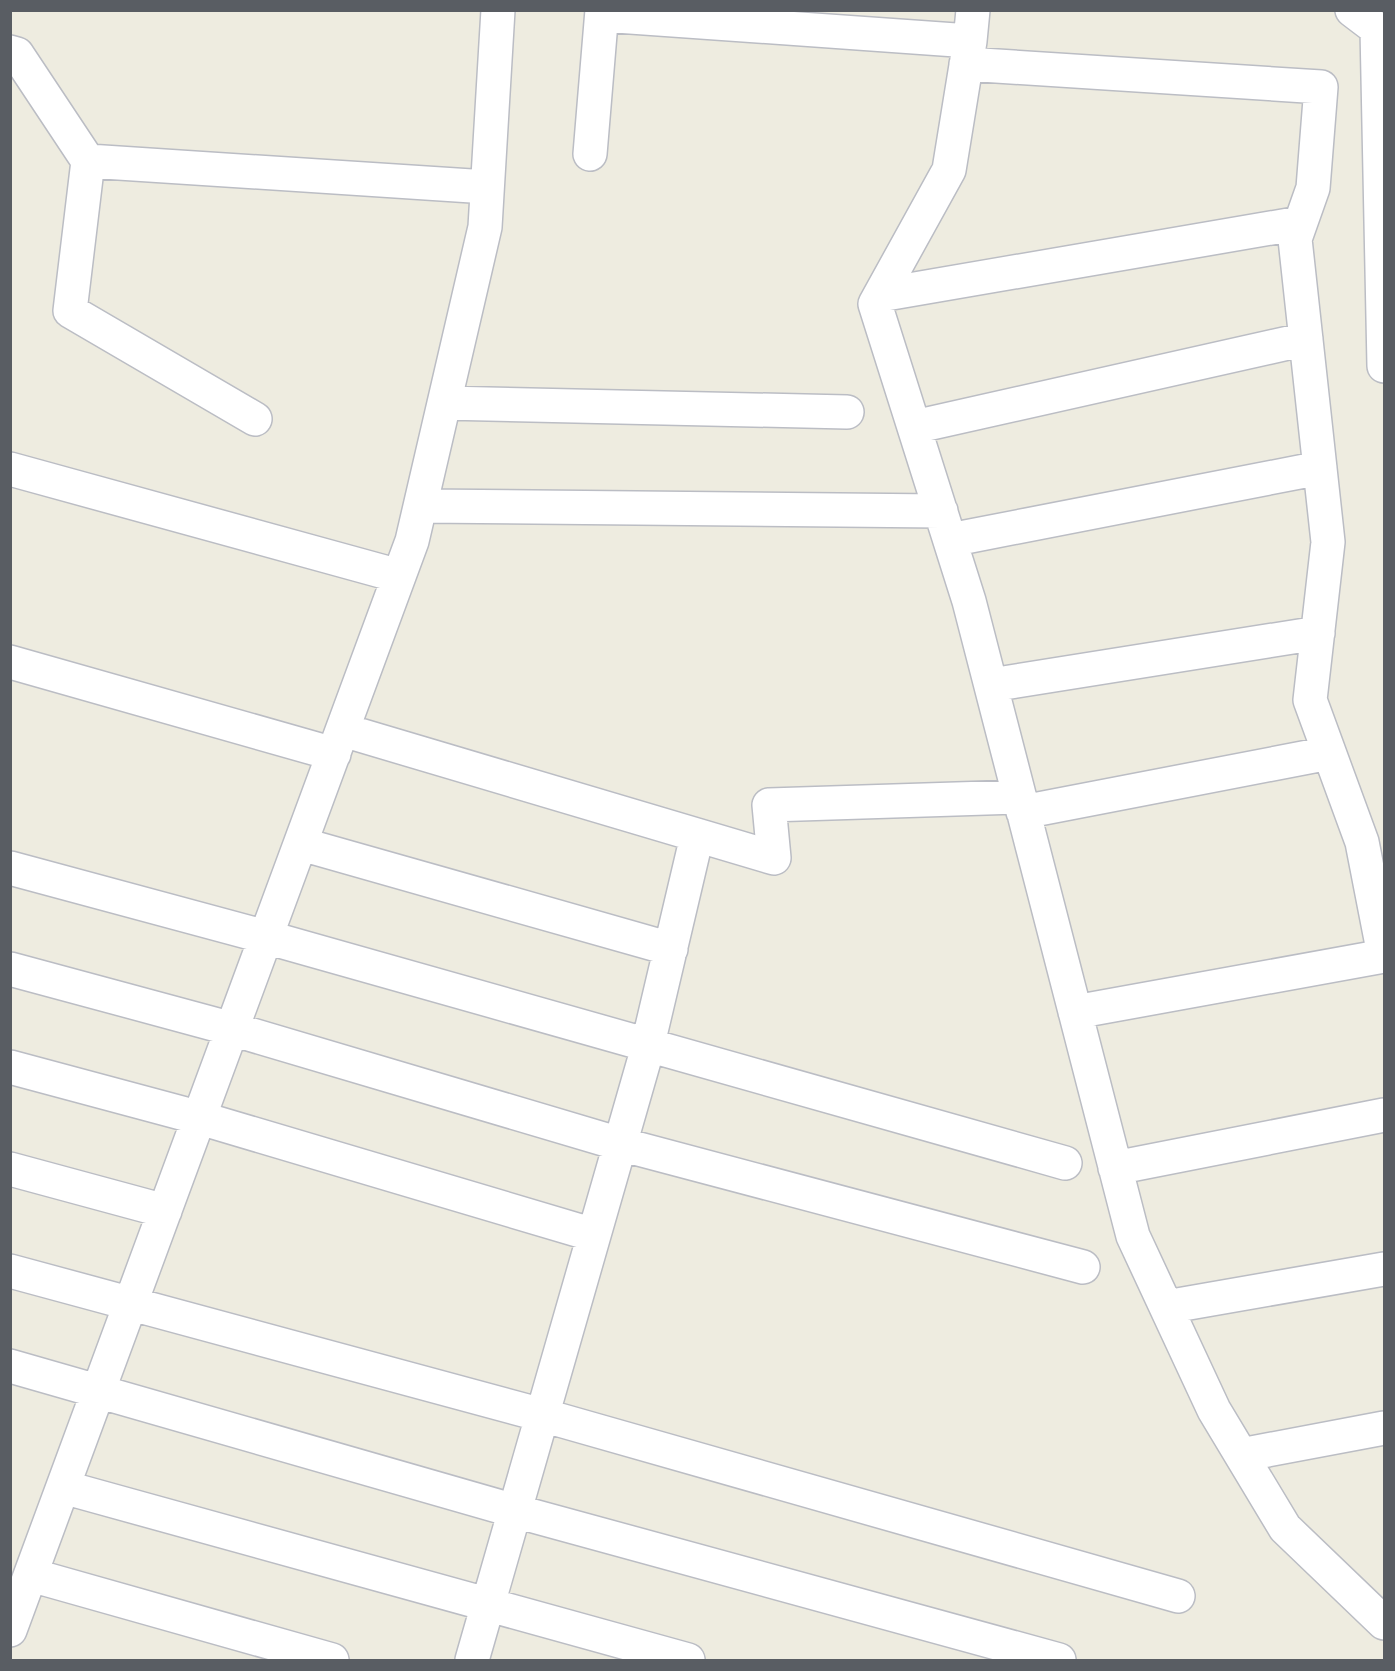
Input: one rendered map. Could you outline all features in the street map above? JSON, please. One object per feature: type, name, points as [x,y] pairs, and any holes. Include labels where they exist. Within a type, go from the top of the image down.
[{"type":"street","points":[[10,1630],[412,540],[484,227],[498,10]]},
{"type":"street","points":[[1352,10],[1377,29],[1384,366]]},
{"type":"street","points":[[590,154],[602,13],[970,38],[1321,87],[1313,188],[1295,239],[1329,542],[1310,700],[1362,842],[1375,861],[1384,956],[1075,1012]]},
{"type":"street","points":[[970,38],[949,170],[874,304],[969,601],[1133,1236],[1214,1410],[1285,1528],[1384,1623]]},
{"type":"street","points":[[10,52],[17,54],[88,161],[70,312],[255,419]]},
{"type":"street","points":[[88,161],[487,187]]},
{"type":"street","points":[[880,295],[1300,223]]},
{"type":"street","points":[[914,427],[1306,339]]},
{"type":"street","points":[[444,403],[847,412]]},
{"type":"street","points":[[421,506],[945,525],[1320,468]]},
{"type":"street","points":[[10,469],[399,576]]},
{"type":"street","points":[[991,685],[1318,633]]},
{"type":"street","points":[[10,662],[338,742],[774,858],[769,805],[1021,805],[1329,753]]},
{"type":"street","points":[[472,1660],[648,1045],[697,836]]},
{"type":"street","points":[[301,844],[671,949]]},
{"type":"street","points":[[10,868],[266,937],[1065,1163]]},
{"type":"street","points":[[10,969],[232,1029],[620,1144],[1083,1267]]},
{"type":"street","points":[[10,1067],[200,1118],[594,1235]]},
{"type":"street","points":[[1116,1168],[1384,1115]]},
{"type":"street","points":[[10,1168],[165,1211]]},
{"type":"street","points":[[1166,1307],[1384,1269]]},
{"type":"street","points":[[10,1271],[542,1415],[1178,1596]]},
{"type":"street","points":[[10,1366],[515,1511],[1059,1660]]},
{"type":"street","points":[[1241,1455],[1384,1428]]},
{"type":"street","points":[[63,1487],[688,1660]]},
{"type":"street","points":[[31,1575],[332,1660]]}]
